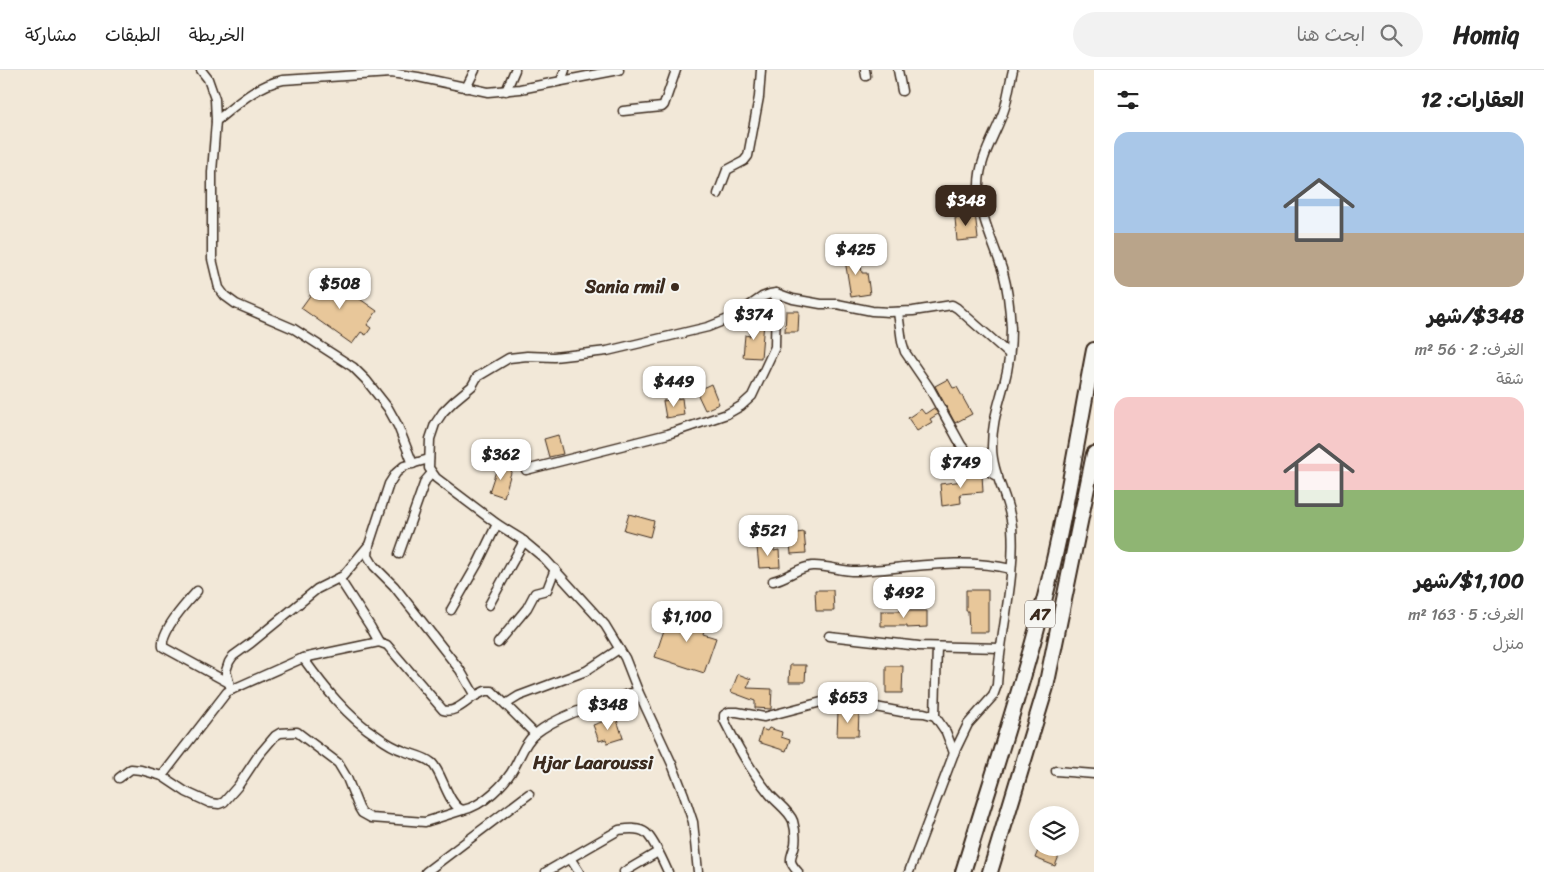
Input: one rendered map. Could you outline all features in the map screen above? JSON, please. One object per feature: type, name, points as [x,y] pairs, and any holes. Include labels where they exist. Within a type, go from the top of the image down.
[{"type":"highway","name":"A7","points":[[963,872],[1021,685],[1059,537],[1094,350]]},
{"type":"highway","name":"A7","points":[[990,872],[1046,687],[1094,454]]},
{"type":"street","points":[[201,70],[208,79],[215,99],[216,121],[212,172],[212,259],[219,288],[225,296],[236,304],[294,329],[353,367],[388,408],[398,426],[413,464]]},
{"type":"street","points":[[466,88],[475,70]]},
{"type":"street","points":[[506,91],[515,70]]},
{"type":"street","points":[[561,81],[565,70]]},
{"type":"street","points":[[216,121],[249,95],[272,82],[373,72],[403,74],[488,92],[506,91],[618,70]]},
{"type":"street","points":[[623,110],[658,108],[664,105],[676,70]]},
{"type":"street","points":[[718,194],[726,170],[744,161],[748,156],[759,97],[761,70]]},
{"type":"street","points":[[898,70],[902,91]]},
{"type":"street","points":[[909,872],[954,753],[968,724],[993,696],[997,685],[1011,569],[1012,526],[992,448],[994,420],[1004,384],[1011,327],[1007,292],[980,202],[979,184],[980,170],[1005,107],[1013,70]]},
{"type":"street","points":[[698,872],[693,822],[684,795],[620,649],[605,625],[555,569],[524,541],[497,524],[436,478],[429,468],[430,439],[435,424],[443,412],[472,386],[477,377],[509,358],[539,356],[554,358],[616,350],[717,325],[733,317],[766,295],[776,293],[793,299],[821,304],[838,304],[872,311],[913,311],[952,305],[1009,354]]},
{"type":"street","points":[[526,470],[668,434],[706,422],[741,406],[752,396],[775,347],[776,293]]},
{"type":"street","points":[[898,312],[905,352],[929,387],[961,444],[975,463],[998,477]]},
{"type":"street","points":[[429,459],[404,466],[396,473],[389,484],[369,545],[368,556],[374,566],[394,586],[438,641],[460,670],[475,696]]},
{"type":"street","points":[[399,554],[418,498],[425,481],[432,473]]},
{"type":"street","points":[[451,610],[478,563],[497,524]]},
{"type":"street","points":[[489,605],[524,541]]},
{"type":"street","points":[[162,776],[227,692],[230,686],[226,671],[233,656],[317,589],[343,576],[369,545]]},
{"type":"street","points":[[773,582],[785,578],[799,569],[812,566],[856,572],[891,567],[987,564],[1011,569]]},
{"type":"street","points":[[498,643],[527,608],[535,593],[546,590],[555,569]]},
{"type":"street","points":[[339,578],[379,642]]},
{"type":"street","points":[[197,591],[178,612],[162,640],[163,647],[230,686]]},
{"type":"street","points":[[829,636],[937,647],[1001,648]]},
{"type":"street","points":[[230,686],[303,658],[379,642],[387,645],[443,710],[453,711],[485,690],[490,690],[535,734]]},
{"type":"street","points":[[937,647],[935,716],[946,732],[954,753]]},
{"type":"street","points":[[506,704],[519,696],[586,671],[620,649]]},
{"type":"street","points":[[303,658],[324,687],[364,727],[402,751],[418,756],[432,764],[456,806],[464,810]]},
{"type":"street","points":[[119,778],[127,771],[135,769],[162,776],[186,792],[210,803],[219,804],[224,802],[238,786],[258,756],[275,736],[280,732],[297,732],[338,763],[347,778],[359,808],[365,816],[419,823],[472,807],[495,792],[515,767],[523,749],[535,734],[552,722],[638,692]]},
{"type":"street","points":[[798,872],[791,863],[790,857],[795,844],[795,829],[792,819],[769,793],[742,757],[724,720],[724,715],[729,712],[737,712],[764,717],[833,700],[935,716]]},
{"type":"street","points":[[1056,771],[1094,774]]},
{"type":"street","points":[[426,872],[529,794]]},
{"type":"street","points":[[546,872],[619,830],[630,828],[646,833],[668,872]]},
{"type":"street","points":[[624,872],[658,852]]},
{"type":"street","points":[[570,858],[579,872]]},
{"type":"building","points":[[975,213],[978,239],[957,241],[955,218],[959,218],[959,214]]},
{"type":"building","points":[[859,252],[862,273],[867,273],[870,294],[851,297],[844,254]]},
{"type":"building","points":[[327,276],[377,311],[367,325],[371,328],[366,335],[361,332],[352,344],[301,308],[319,283],[321,284]]},
{"type":"building","points":[[786,311],[799,311],[798,332],[785,332]]},
{"type":"building","points":[[751,321],[764,322],[761,358],[743,357],[745,335],[750,336]]},
{"type":"building","points":[[948,379],[953,388],[957,387],[972,414],[955,423],[935,386]]},
{"type":"building","points":[[711,384],[719,404],[705,410],[696,391]]},
{"type":"building","points":[[682,398],[684,415],[666,418],[663,401]]},
{"type":"building","points":[[934,408],[938,414],[930,419],[932,422],[917,431],[908,418],[921,409],[925,414]]},
{"type":"building","points":[[558,435],[563,454],[549,457],[544,439]]},
{"type":"building","points":[[498,465],[512,469],[504,497],[489,492]]},
{"type":"building","points":[[982,474],[983,492],[960,494],[961,503],[942,506],[940,484],[963,481],[963,476]]},
{"type":"building","points":[[629,514],[654,521],[650,537],[624,530]]},
{"type":"building","points":[[804,532],[806,553],[791,554],[789,534]]},
{"type":"building","points":[[774,546],[774,551],[779,550],[780,567],[759,568],[757,547]]},
{"type":"building","points":[[815,590],[833,590],[834,611],[816,611]]},
{"type":"building","points":[[966,590],[988,590],[988,632],[969,632]]},
{"type":"building","points":[[881,611],[927,611],[927,627],[881,626]]},
{"type":"building","points":[[685,612],[707,619],[703,634],[716,638],[704,673],[655,657],[667,621],[680,626]]},
{"type":"building","points":[[790,665],[806,665],[805,682],[789,682]]},
{"type":"building","points":[[886,666],[903,666],[902,693],[886,693]]},
{"type":"building","points":[[738,674],[751,679],[747,688],[772,689],[771,709],[755,708],[755,701],[731,692]]},
{"type":"building","points":[[838,712],[859,712],[858,736],[837,736]]},
{"type":"building","points":[[616,717],[623,738],[607,743],[606,739],[599,741],[593,725]]},
{"type":"building","points":[[769,728],[782,732],[781,737],[790,740],[786,751],[758,742],[762,729],[767,731]]},
{"type":"building","points":[[1036,856],[1059,856],[1055,866],[1035,858]]},
{"type":"place","name":"Sania rmil","points":[[675,287]]},
{"type":"district","name":"Hjar Laaroussi","points":[[593,762]]}]
